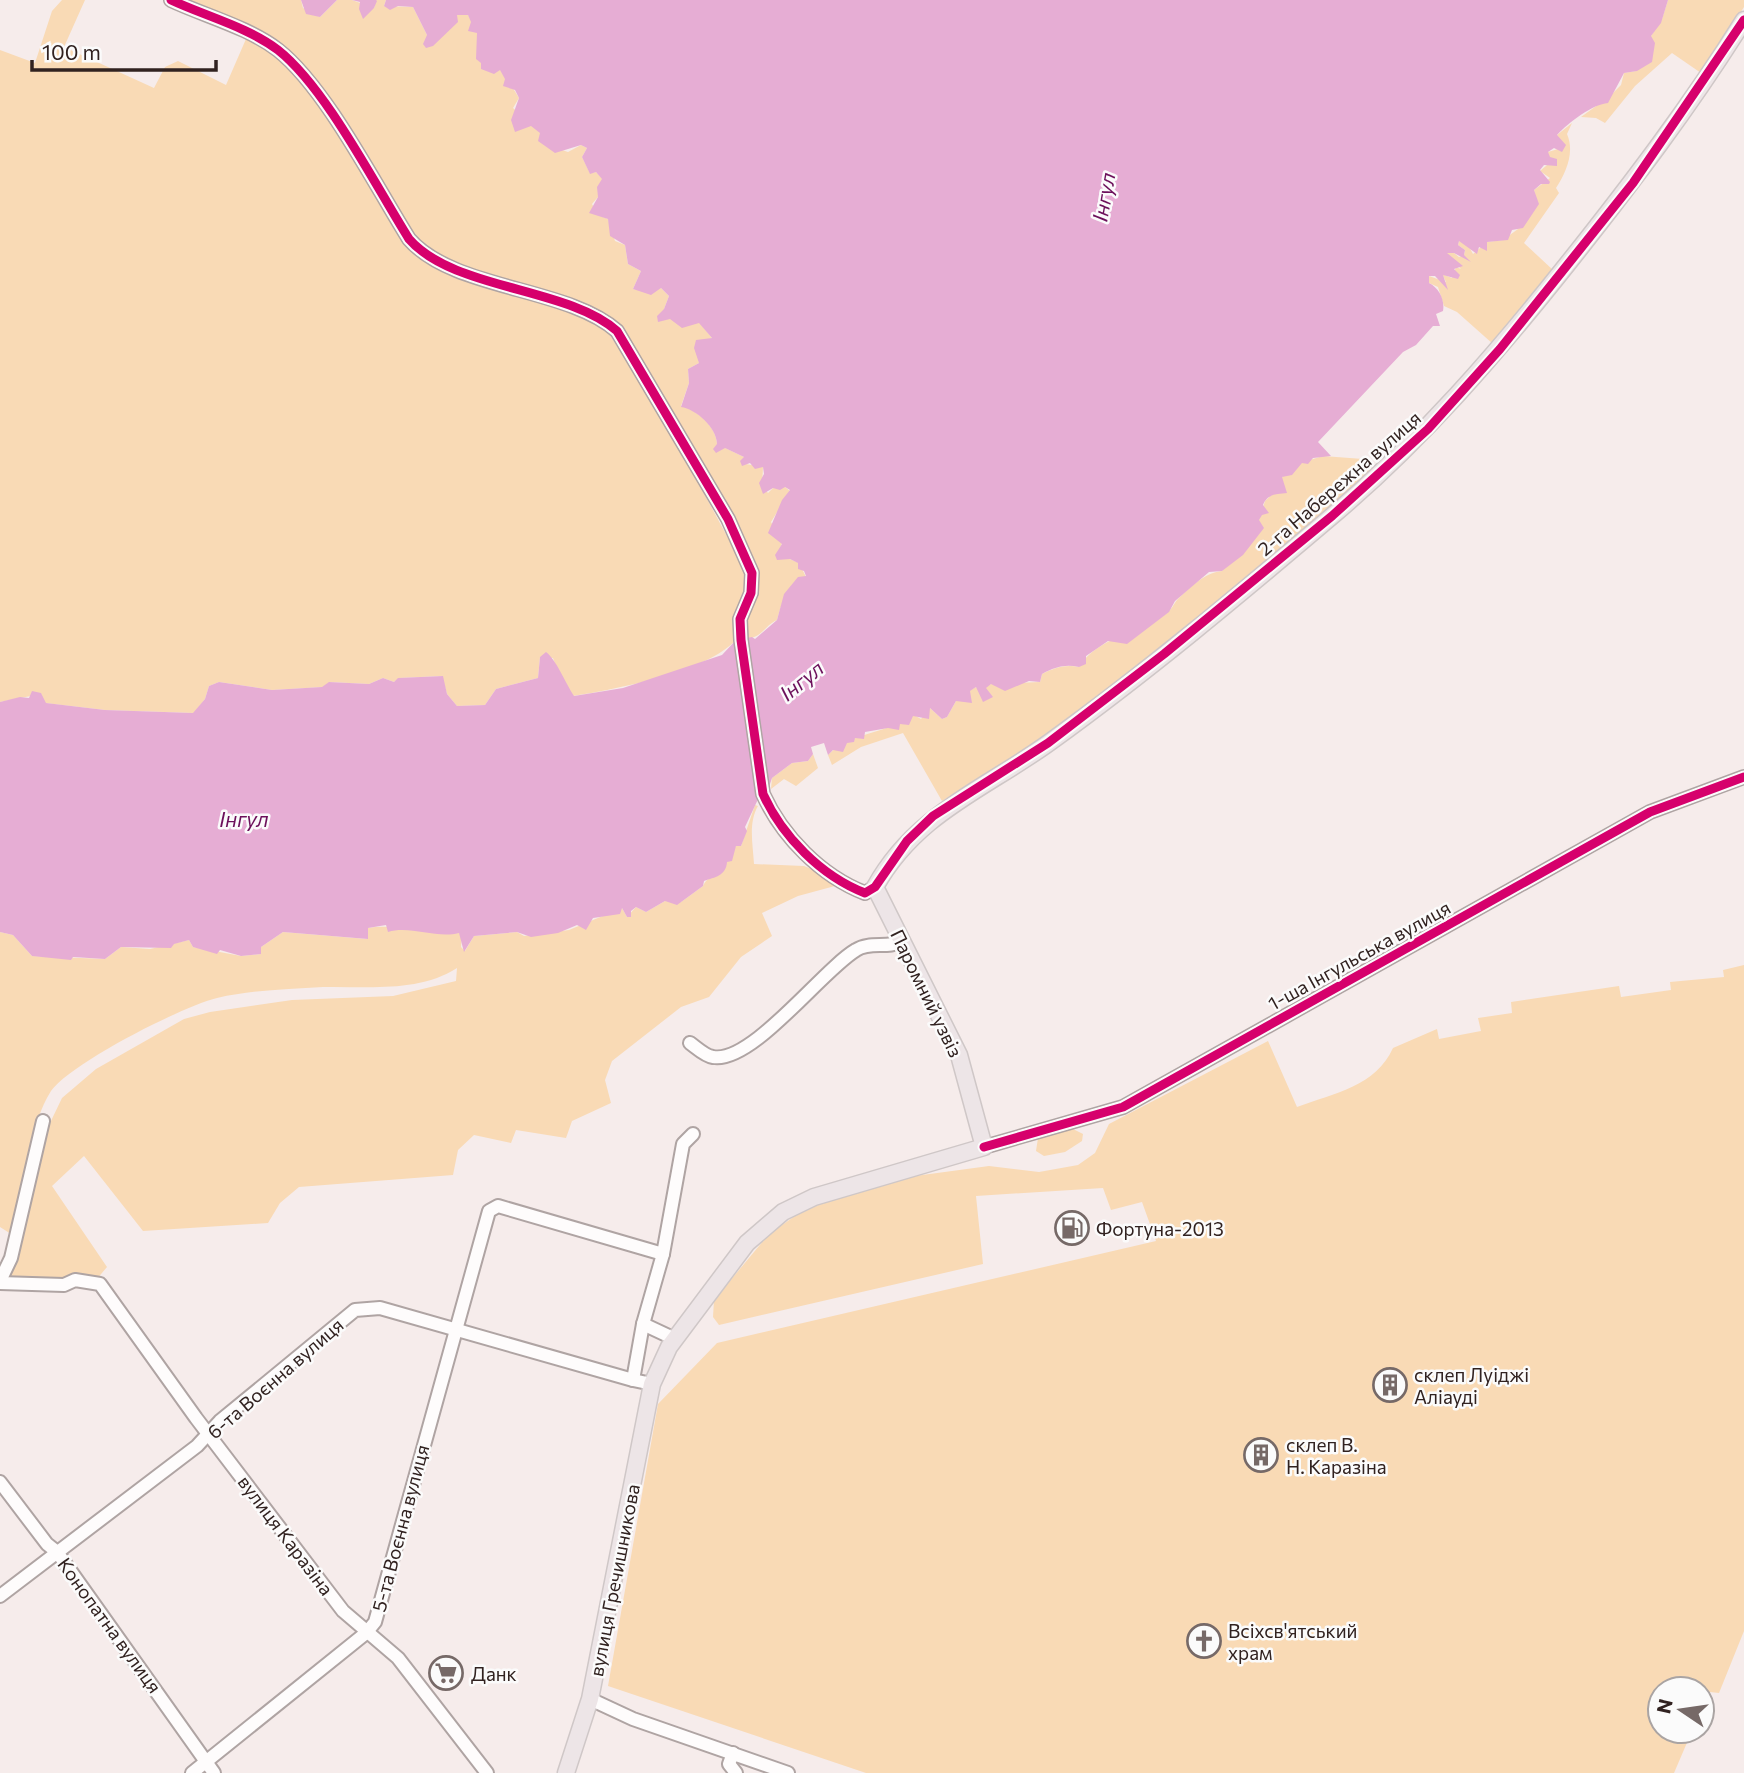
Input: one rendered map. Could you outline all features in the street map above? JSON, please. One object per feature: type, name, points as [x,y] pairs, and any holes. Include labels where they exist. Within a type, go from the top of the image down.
[{"type":"main road","name":"2-га Набережна вулиця","points":[[875,887],[907,841],[933,816],[1048,743],[1164,654],[1342,508],[1428,429],[1500,349],[1633,183],[1744,20]]},
{"type":"main road","name":"Паромний узвіз","points":[[875,887],[959,1055],[984,1147]]},
{"type":"main road","points":[[679,1333],[747,1243],[783,1212],[814,1198],[984,1147]]},
{"type":"main road","name":"вулиця Гречишникова","points":[[566,1773],[590,1699],[652,1384],[679,1333]]},
{"type":"street","points":[[171,0],[277,50],[319,95],[409,239],[421,253],[606,322],[617,331],[728,519],[752,573],[751,593],[740,619],[741,640],[764,794],[772,813],[809,857],[850,887],[865,893],[875,887]]},
{"type":"street","name":"1-ша Інгульська вулиця","points":[[984,1147],[1123,1107],[1650,812],[1744,777]]},
{"type":"street","points":[[690,1043],[713,1057],[731,1055],[773,1025],[855,950],[892,947],[902,942]]},
{"type":"street","points":[[0,1282],[11,1258],[43,1121]]},
{"type":"street","points":[[652,1384],[633,1380],[643,1324],[663,1254],[683,1144],[692,1134]]},
{"type":"street","name":"5-та Воєнна вулиця","points":[[192,1773],[211,1767],[366,1633],[379,1610],[391,1554],[486,1217],[494,1207],[663,1254]]},
{"type":"street","name":"вулиця Каразіна","points":[[0,1282],[64,1285],[75,1280],[100,1284],[196,1418],[210,1432],[343,1611],[398,1658],[487,1773]]},
{"type":"street","name":"6-та Воєнна вулиця","points":[[0,1596],[197,1446],[220,1421],[355,1310],[380,1308],[633,1380]]},
{"type":"street","points":[[643,1324],[679,1333]]},
{"type":"street","name":"Конопатна вулиця","points":[[0,1482],[47,1544],[57,1552],[211,1767]]},
{"type":"street","points":[[590,1699],[600,1701],[633,1719],[788,1773]]},
{"type":"street","points":[[733,1754],[729,1764],[736,1773]]},
{"type":"shaded area","points":[[62,0],[85,0],[64,47],[154,88],[165,67],[178,61],[226,85],[246,39],[273,53],[315,96],[405,242],[431,265],[579,316],[600,326],[610,335],[678,445],[743,566],[747,578],[746,593],[737,609],[736,640],[722,651],[683,670],[636,684],[573,696],[553,658],[540,657],[538,678],[496,689],[485,705],[457,706],[447,694],[442,676],[399,678],[394,682],[383,678],[369,684],[330,682],[323,687],[272,690],[219,682],[209,686],[205,699],[194,713],[105,710],[45,703],[41,694],[0,702],[0,50],[35,63],[52,11]]},
{"type":"shaded area","points":[[184,0],[301,0],[303,8],[320,17],[337,0],[352,0],[374,8],[376,0],[386,0],[384,6],[413,7],[427,35],[456,15],[468,15],[519,98],[513,108],[559,149],[568,152],[581,145],[587,148],[582,157],[590,173],[596,172],[603,179],[598,197],[592,204],[598,215],[608,219],[615,241],[625,245],[628,264],[641,271],[633,289],[645,291],[661,288],[669,296],[664,309],[670,319],[700,323],[712,338],[703,341],[698,353],[699,363],[688,369],[689,383],[681,406],[705,420],[714,432],[717,444],[744,457],[746,464],[763,467],[762,486],[768,493],[773,488],[785,487],[790,491],[771,522],[782,543],[778,554],[799,563],[806,577],[787,594],[777,620],[755,637],[745,639],[745,620],[755,573],[686,440],[617,321],[449,262],[425,249],[412,236],[301,68]]},
{"type":"shaded area","points":[[1668,0],[1744,0],[1744,7],[1701,73],[1672,53],[1635,86],[1605,123],[1596,118],[1581,117],[1621,85],[1624,73],[1636,71],[1644,65],[1651,36],[1662,19]]},
{"type":"shaded area","points":[[1572,123],[1567,134],[1570,148],[1568,162],[1556,188],[1559,193],[1524,243],[1553,270],[1493,344],[1457,312],[1444,306],[1438,287],[1429,283],[1429,276],[1446,282],[1442,274],[1452,278],[1456,267],[1461,269],[1446,253],[1454,253],[1459,257],[1464,255],[1465,250],[1458,245],[1459,241],[1467,243],[1473,254],[1487,242],[1503,240],[1518,229],[1536,201],[1534,190],[1550,178],[1540,171],[1553,160],[1547,155],[1548,152],[1558,149],[1557,135]]},
{"type":"shaded area","points":[[1323,456],[1363,459],[1373,468],[1254,572],[1172,639],[1089,704],[1008,760],[942,801],[903,733],[861,747],[832,765],[828,755],[848,741],[893,726],[914,715],[921,719],[930,708],[942,719],[947,717],[956,701],[963,701],[969,691],[976,687],[979,690],[991,684],[1040,682],[1042,674],[1051,670],[1064,666],[1079,667],[1097,648],[1156,620],[1168,612],[1198,581],[1222,571],[1259,520],[1265,501],[1282,485],[1282,477],[1303,462]]},
{"type":"shaded area","points":[[813,754],[818,768],[796,786],[784,779],[771,789],[772,778],[792,763],[808,761]]},
{"type":"shaded area","points":[[755,805],[758,806],[752,827],[754,864],[804,866],[846,883],[798,896],[762,913],[772,936],[741,957],[709,997],[681,1007],[612,1061],[605,1080],[611,1103],[572,1121],[566,1138],[516,1130],[511,1143],[474,1135],[458,1150],[453,1175],[299,1187],[280,1203],[268,1223],[143,1231],[84,1156],[52,1186],[107,1267],[96,1280],[62,1282],[7,1278],[18,1259],[50,1123],[62,1098],[96,1069],[184,1019],[210,1012],[292,1000],[393,996],[456,981],[457,968],[442,976],[409,985],[283,989],[217,998],[180,1012],[103,1051],[62,1079],[51,1091],[31,1140],[11,1234],[0,1227],[0,932],[13,935],[32,956],[105,959],[121,947],[150,949],[189,940],[193,947],[241,956],[261,954],[261,947],[283,932],[367,939],[368,928],[379,927],[459,933],[462,936],[461,947],[465,951],[474,936],[517,932],[524,936],[569,930],[622,908],[627,917],[636,907],[646,912],[665,901],[681,902],[703,886],[736,846],[741,846]]},
{"type":"shaded area","points":[[1744,965],[1744,1631],[1719,1693],[1716,1693],[1716,1675],[1646,1675],[1646,1745],[1686,1745],[1674,1773],[866,1773],[608,1686],[658,1404],[717,1343],[1156,1241],[1142,1202],[1111,1210],[1103,1188],[976,1196],[983,1264],[719,1325],[713,1317],[714,1300],[769,1234],[795,1216],[829,1200],[915,1176],[989,1166],[1039,1172],[1078,1165],[1095,1153],[1109,1124],[1268,1041],[1297,1107],[1365,1080],[1386,1061],[1393,1048],[1437,1029],[1439,1039],[1481,1031],[1478,1018],[1512,1013],[1511,1002],[1619,986],[1621,997],[1671,990],[1670,982],[1724,977],[1723,970]]},
{"type":"shaded area","points":[[1073,1129],[1083,1134],[1082,1141],[1065,1152],[1044,1156],[1036,1151],[1038,1138]]},
{"type":"water","points":[[301,0],[337,0],[320,17],[306,14]]},
{"type":"water","points":[[352,0],[377,1],[363,19],[359,9],[360,2]]},
{"type":"water","name":"Інгул","points":[[386,0],[1668,0],[1661,23],[1651,36],[1655,43],[1652,62],[1637,71],[1624,73],[1608,103],[1581,114],[1557,135],[1566,145],[1562,152],[1554,148],[1548,152],[1550,157],[1557,159],[1557,166],[1544,165],[1540,170],[1550,182],[1541,184],[1534,190],[1539,204],[1523,228],[1512,230],[1508,240],[1487,242],[1487,251],[1479,247],[1477,254],[1459,241],[1458,245],[1465,250],[1464,255],[1471,262],[1454,253],[1447,253],[1463,266],[1454,269],[1460,275],[1458,279],[1443,275],[1448,290],[1435,276],[1429,276],[1429,283],[1438,291],[1443,303],[1443,311],[1436,314],[1440,326],[1433,326],[1416,345],[1403,352],[1318,442],[1331,456],[1313,458],[1308,464],[1302,463],[1292,475],[1282,477],[1287,493],[1272,495],[1265,501],[1263,505],[1269,513],[1262,515],[1259,520],[1264,528],[1243,555],[1222,571],[1209,572],[1175,601],[1169,612],[1127,644],[1108,641],[1086,656],[1086,664],[1051,670],[1042,674],[1040,682],[1029,681],[1005,691],[991,684],[986,688],[993,697],[983,702],[976,687],[970,691],[972,703],[956,701],[947,717],[942,719],[930,708],[929,719],[913,716],[909,725],[900,724],[899,730],[888,728],[865,732],[864,739],[855,738],[854,742],[847,743],[843,752],[833,750],[828,755],[824,743],[811,747],[813,754],[808,761],[792,763],[772,778],[767,793],[760,795],[745,827],[747,831],[741,846],[736,846],[732,861],[727,862],[722,873],[704,881],[703,886],[677,905],[665,901],[646,912],[636,907],[631,911],[631,917],[627,917],[622,908],[620,914],[593,918],[586,930],[577,925],[558,933],[531,937],[517,932],[474,936],[464,952],[459,933],[405,930],[388,932],[386,925],[368,928],[368,939],[283,932],[261,947],[261,954],[241,956],[220,950],[217,954],[193,947],[189,940],[174,944],[171,948],[121,947],[105,959],[73,957],[71,960],[32,956],[13,935],[0,932],[0,702],[20,697],[29,698],[32,691],[41,693],[46,703],[105,710],[193,713],[205,699],[209,686],[219,682],[272,690],[322,687],[329,682],[369,684],[383,678],[394,682],[398,678],[443,676],[447,694],[457,706],[485,705],[496,689],[538,678],[540,657],[546,652],[574,696],[623,688],[722,655],[736,640],[752,637],[755,639],[777,620],[784,594],[798,577],[806,576],[804,571],[798,569],[798,563],[790,559],[777,560],[775,555],[782,544],[768,533],[782,500],[790,490],[785,487],[780,490],[773,488],[763,494],[759,483],[764,474],[763,467],[755,469],[750,463],[742,466],[740,461],[744,457],[725,448],[716,453],[713,449],[717,444],[716,438],[710,426],[693,411],[681,407],[689,383],[688,369],[699,363],[694,348],[696,340],[712,338],[699,323],[682,328],[670,319],[658,322],[657,316],[664,309],[669,296],[661,288],[651,295],[633,289],[641,271],[628,264],[625,245],[610,236],[608,219],[589,213],[598,197],[597,187],[602,179],[596,172],[590,174],[582,157],[587,148],[581,145],[555,153],[538,141],[540,133],[531,126],[515,132],[511,120],[519,98],[515,90],[503,86],[505,79],[500,70],[494,74],[481,69],[481,63],[476,59],[477,33],[468,31],[471,22],[468,15],[457,15],[458,22],[433,46],[426,48],[423,44],[427,35],[413,7],[398,6],[390,10],[384,6]]},
{"type":"cycle path","points":[[171,0],[253,35],[278,50],[296,67],[332,112],[409,239],[429,256],[453,269],[481,279],[570,305],[617,331],[728,519],[752,573],[751,593],[740,619],[741,640],[763,794],[781,825],[805,853],[833,876],[865,893],[875,887],[907,841],[933,816],[1048,743],[1164,654],[1332,516],[1428,429],[1500,349],[1633,183],[1744,20]]},
{"type":"cycle path","points":[[984,1147],[1123,1107],[1650,812],[1744,777]]},
{"type":"place","name":"Фортуна-2013","points":[[1072,1228]]},
{"type":"place","name":"склеп Луіджі Аліауді","points":[[1390,1385]]},
{"type":"place","name":"склеп В. Н. Каразіна","points":[[1261,1455]]},
{"type":"place","name":"Всіхсв'ятський храм","points":[[1204,1641]]},
{"type":"place","name":"Данк","points":[[446,1673]]}]
